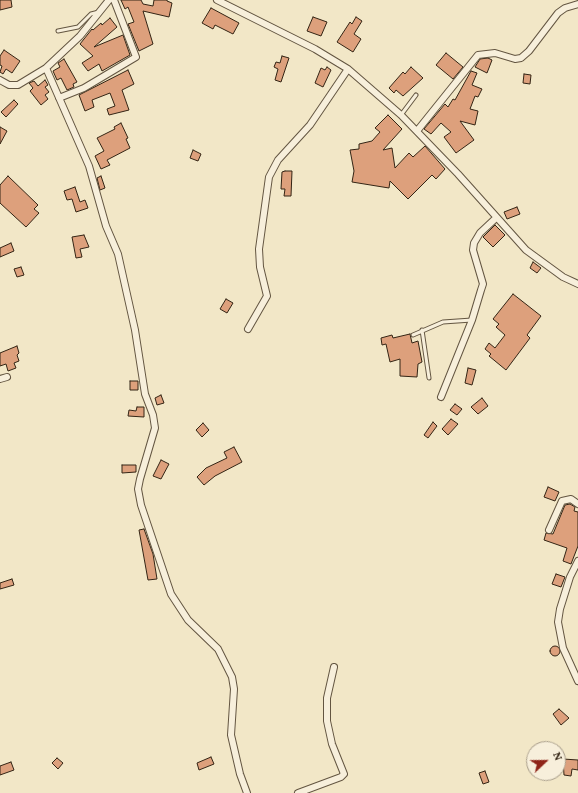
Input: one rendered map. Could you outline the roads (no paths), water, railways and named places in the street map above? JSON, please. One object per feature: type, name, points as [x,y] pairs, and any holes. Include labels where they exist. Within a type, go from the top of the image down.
[{"type":"street","points":[[0,80],[9,85],[18,86],[46,68],[80,36],[109,0]]},
{"type":"street","points":[[59,98],[84,88],[136,57],[114,0]]},
{"type":"street","points":[[217,0],[315,49],[348,69],[401,115],[458,174],[526,250],[563,277],[578,284]]},
{"type":"street","points":[[417,132],[478,55],[495,53],[515,59],[521,58],[529,51],[558,13],[565,8],[578,4]]},
{"type":"street","points":[[46,68],[88,166],[106,226],[118,254],[136,337],[145,394],[154,420],[154,434],[138,489],[141,505],[171,594],[188,620],[218,649],[232,677],[234,689],[231,735],[240,774],[247,793]]},
{"type":"street","points":[[248,329],[267,296],[260,267],[260,249],[269,177],[278,160],[310,125],[348,69]]},
{"type":"street","points":[[441,397],[472,320],[483,284],[474,250],[474,243],[480,233],[496,218]]},
{"type":"street","points":[[0,380],[8,377]]},
{"type":"street","points":[[549,530],[562,501],[571,499],[578,504]]},
{"type":"street","points":[[578,562],[570,577],[560,609],[558,622],[563,648],[578,681]]},
{"type":"street","points":[[298,793],[341,777],[344,774],[332,744],[327,721],[327,698],[334,667]]},
{"type":"lane","points":[[58,30],[78,27],[91,14],[99,12]]},
{"type":"lane","points":[[401,115],[416,95]]},
{"type":"lane","points":[[413,335],[443,322],[472,320]]},
{"type":"lane","points":[[422,330],[429,378]]}]
